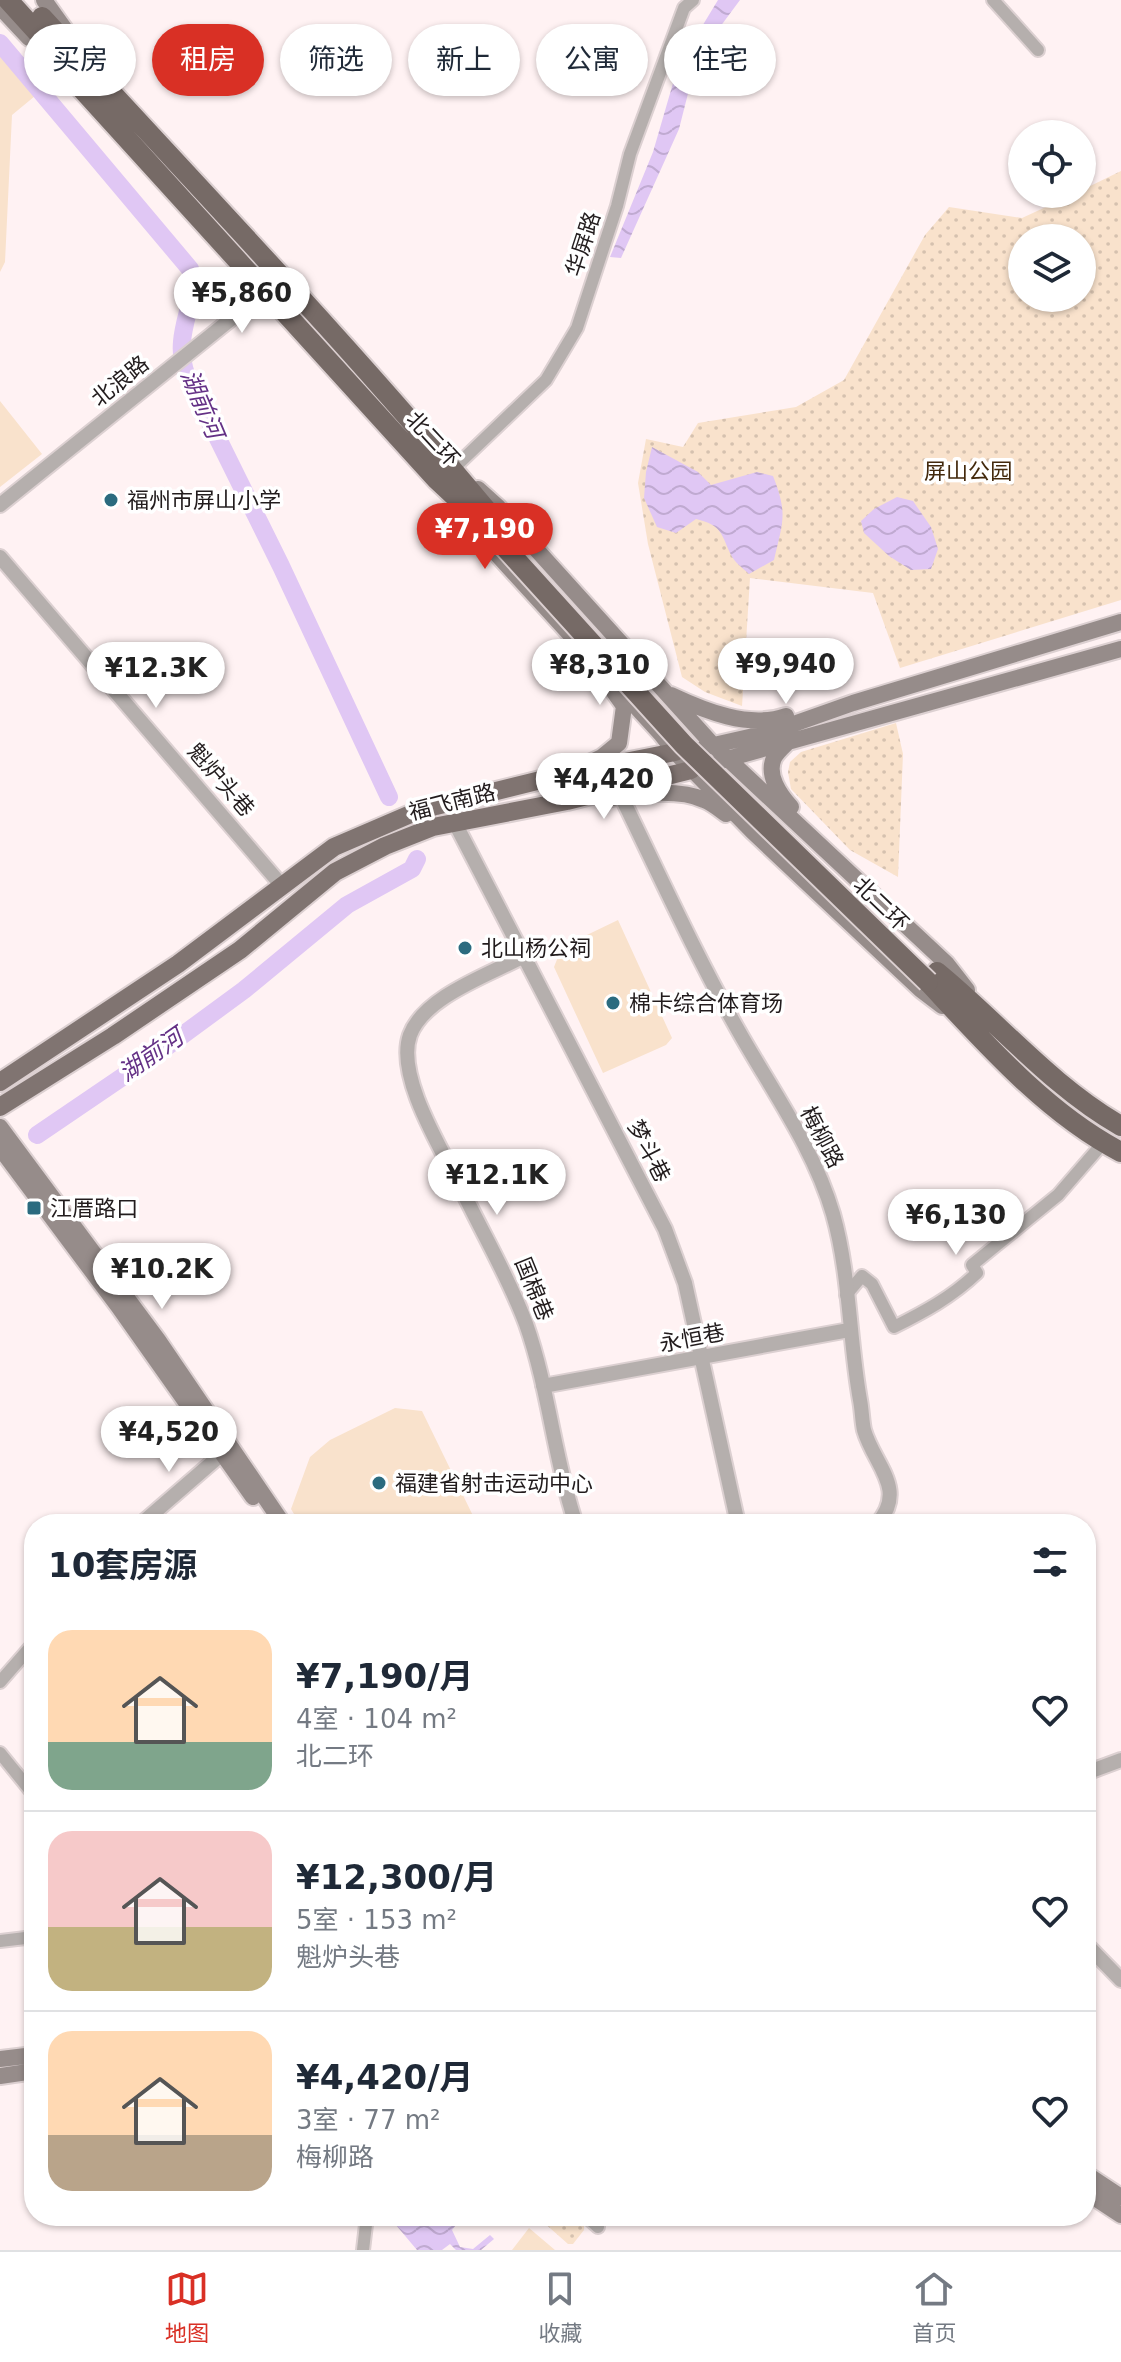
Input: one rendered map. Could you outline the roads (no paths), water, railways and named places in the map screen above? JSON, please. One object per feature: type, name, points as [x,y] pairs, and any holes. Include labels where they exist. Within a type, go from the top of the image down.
[{"type":"highway","name":"北二环","points":[[8,0],[36,24]]},
{"type":"highway","name":"北二环","points":[[27,0],[43,24]]},
{"type":"highway","name":"北二环","points":[[88,96],[437,480],[485,517],[693,737],[933,977],[971,1027],[1073,1123],[1112,1148]]},
{"type":"highway","name":"北二环","points":[[117,96],[447,460],[485,517]]},
{"type":"highway","name":"北二环","points":[[933,977],[980,1007],[1048,1071],[1085,1102],[1121,1126]]},
{"type":"main road","points":[[44,0],[61,24]]},
{"type":"main road","points":[[0,7],[24,31]]},
{"type":"main road","points":[[447,460],[498,507],[713,745],[946,963],[980,1007]]},
{"type":"main road","points":[[437,480],[473,528],[675,752],[753,832],[921,990],[971,1027]]},
{"type":"main road","name":"福飞南路","points":[[0,1082],[178,964],[334,847],[413,813],[565,774],[771,732],[879,695],[1121,622]]},
{"type":"main road","points":[[565,774],[602,757],[619,743],[624,706],[569,633]]},
{"type":"main road","name":"福飞南路","points":[[0,1107],[113,1036],[240,950],[335,872],[385,846],[433,827],[567,801],[691,770],[1121,649]]},
{"type":"main road","points":[[607,675],[630,654]]},
{"type":"main road","points":[[665,693],[724,716],[772,721],[861,691],[879,695]]},
{"type":"main road","points":[[788,742],[774,758],[773,772],[778,793],[867,881],[869,892]]},
{"type":"main road","points":[[455,823],[550,813],[621,796],[649,793],[703,799],[753,832]]},
{"type":"main road","points":[[793,869],[816,843]]},
{"type":"main road","points":[[0,1127],[158,1340],[276,1514]]},
{"type":"main road","points":[[0,1148],[126,1316],[264,1514]]},
{"type":"main road","points":[[0,2059],[24,2056]]},
{"type":"main road","points":[[0,2076],[24,2072]]},
{"type":"main road","points":[[1096,2181],[1121,2197]]},
{"type":"main road","points":[[1096,2199],[1121,2215]]},
{"type":"street","name":"华屏路","points":[[447,460],[546,380],[577,328],[617,206],[630,154],[684,8],[693,0]]},
{"type":"street","points":[[993,0],[1038,50]]},
{"type":"street","name":"北浪路","points":[[0,505],[266,291]]},
{"type":"street","name":"魁炉头巷","points":[[0,557],[283,887]]},
{"type":"street","name":"梅柳路","points":[[621,796],[736,1027],[823,1185],[842,1257],[864,1430],[888,1480],[891,1495],[883,1514]]},
{"type":"street","name":"梦斗巷","points":[[455,823],[665,1229],[685,1283],[736,1514]]},
{"type":"street","name":"国棉巷","points":[[522,957],[423,1012],[409,1036],[407,1067],[423,1109],[503,1269],[526,1323],[574,1514]]},
{"type":"street","points":[[846,1295],[862,1276],[872,1284],[894,1327],[924,1312],[958,1291],[977,1273],[972,1265],[1112,1148]]},
{"type":"street","name":"永恒巷","points":[[543,1386],[849,1330]]},
{"type":"street","points":[[153,1514],[223,1453]]},
{"type":"street","points":[[0,1682],[24,1654]]},
{"type":"street","points":[[0,1753],[24,1783]]},
{"type":"street","points":[[1096,1769],[1121,1760]]},
{"type":"street","points":[[0,1941],[24,1938]]},
{"type":"street","points":[[1096,1954],[1121,1980]]},
{"type":"street","points":[[363,2250],[366,2226]]},
{"type":"water","points":[[718,0],[740,0],[722,24],[703,24]]},
{"type":"water","points":[[669,96],[687,96],[679,129],[621,258],[610,257],[653,152]]},
{"type":"water","points":[[652,447],[698,472],[711,485],[757,472],[773,476],[782,509],[774,560],[749,574],[731,555],[720,531],[711,524],[696,519],[676,533],[657,527],[644,498]]},
{"type":"water","points":[[897,497],[913,501],[931,527],[938,549],[931,569],[911,570],[889,556],[864,533],[861,521],[874,509]]},
{"type":"water","points":[[397,2226],[455,2226],[452,2230],[460,2247],[473,2249],[490,2235],[494,2239],[481,2250],[456,2250],[450,2244],[442,2250],[417,2250]]},
{"type":"waterway","name":"湖前河","points":[[0,43],[190,269],[192,293],[182,344],[186,374],[281,566],[389,797]]},
{"type":"waterway","name":"湖前河","points":[[37,1135],[244,990],[347,905],[412,869],[417,859]]},
{"type":"place","name":"福州市屏山小学","points":[[111,500]]},
{"type":"place","name":"北山杨公祠","points":[[465,948]]},
{"type":"place","name":"棉卡综合体育场","points":[[613,1003]]},
{"type":"place","name":"江厝路口","points":[[34,1208]]},
{"type":"place","name":"福建省射击运动中心","points":[[379,1483]]},
{"type":"park label","name":"屏山公园","points":[[968,471]]}]
